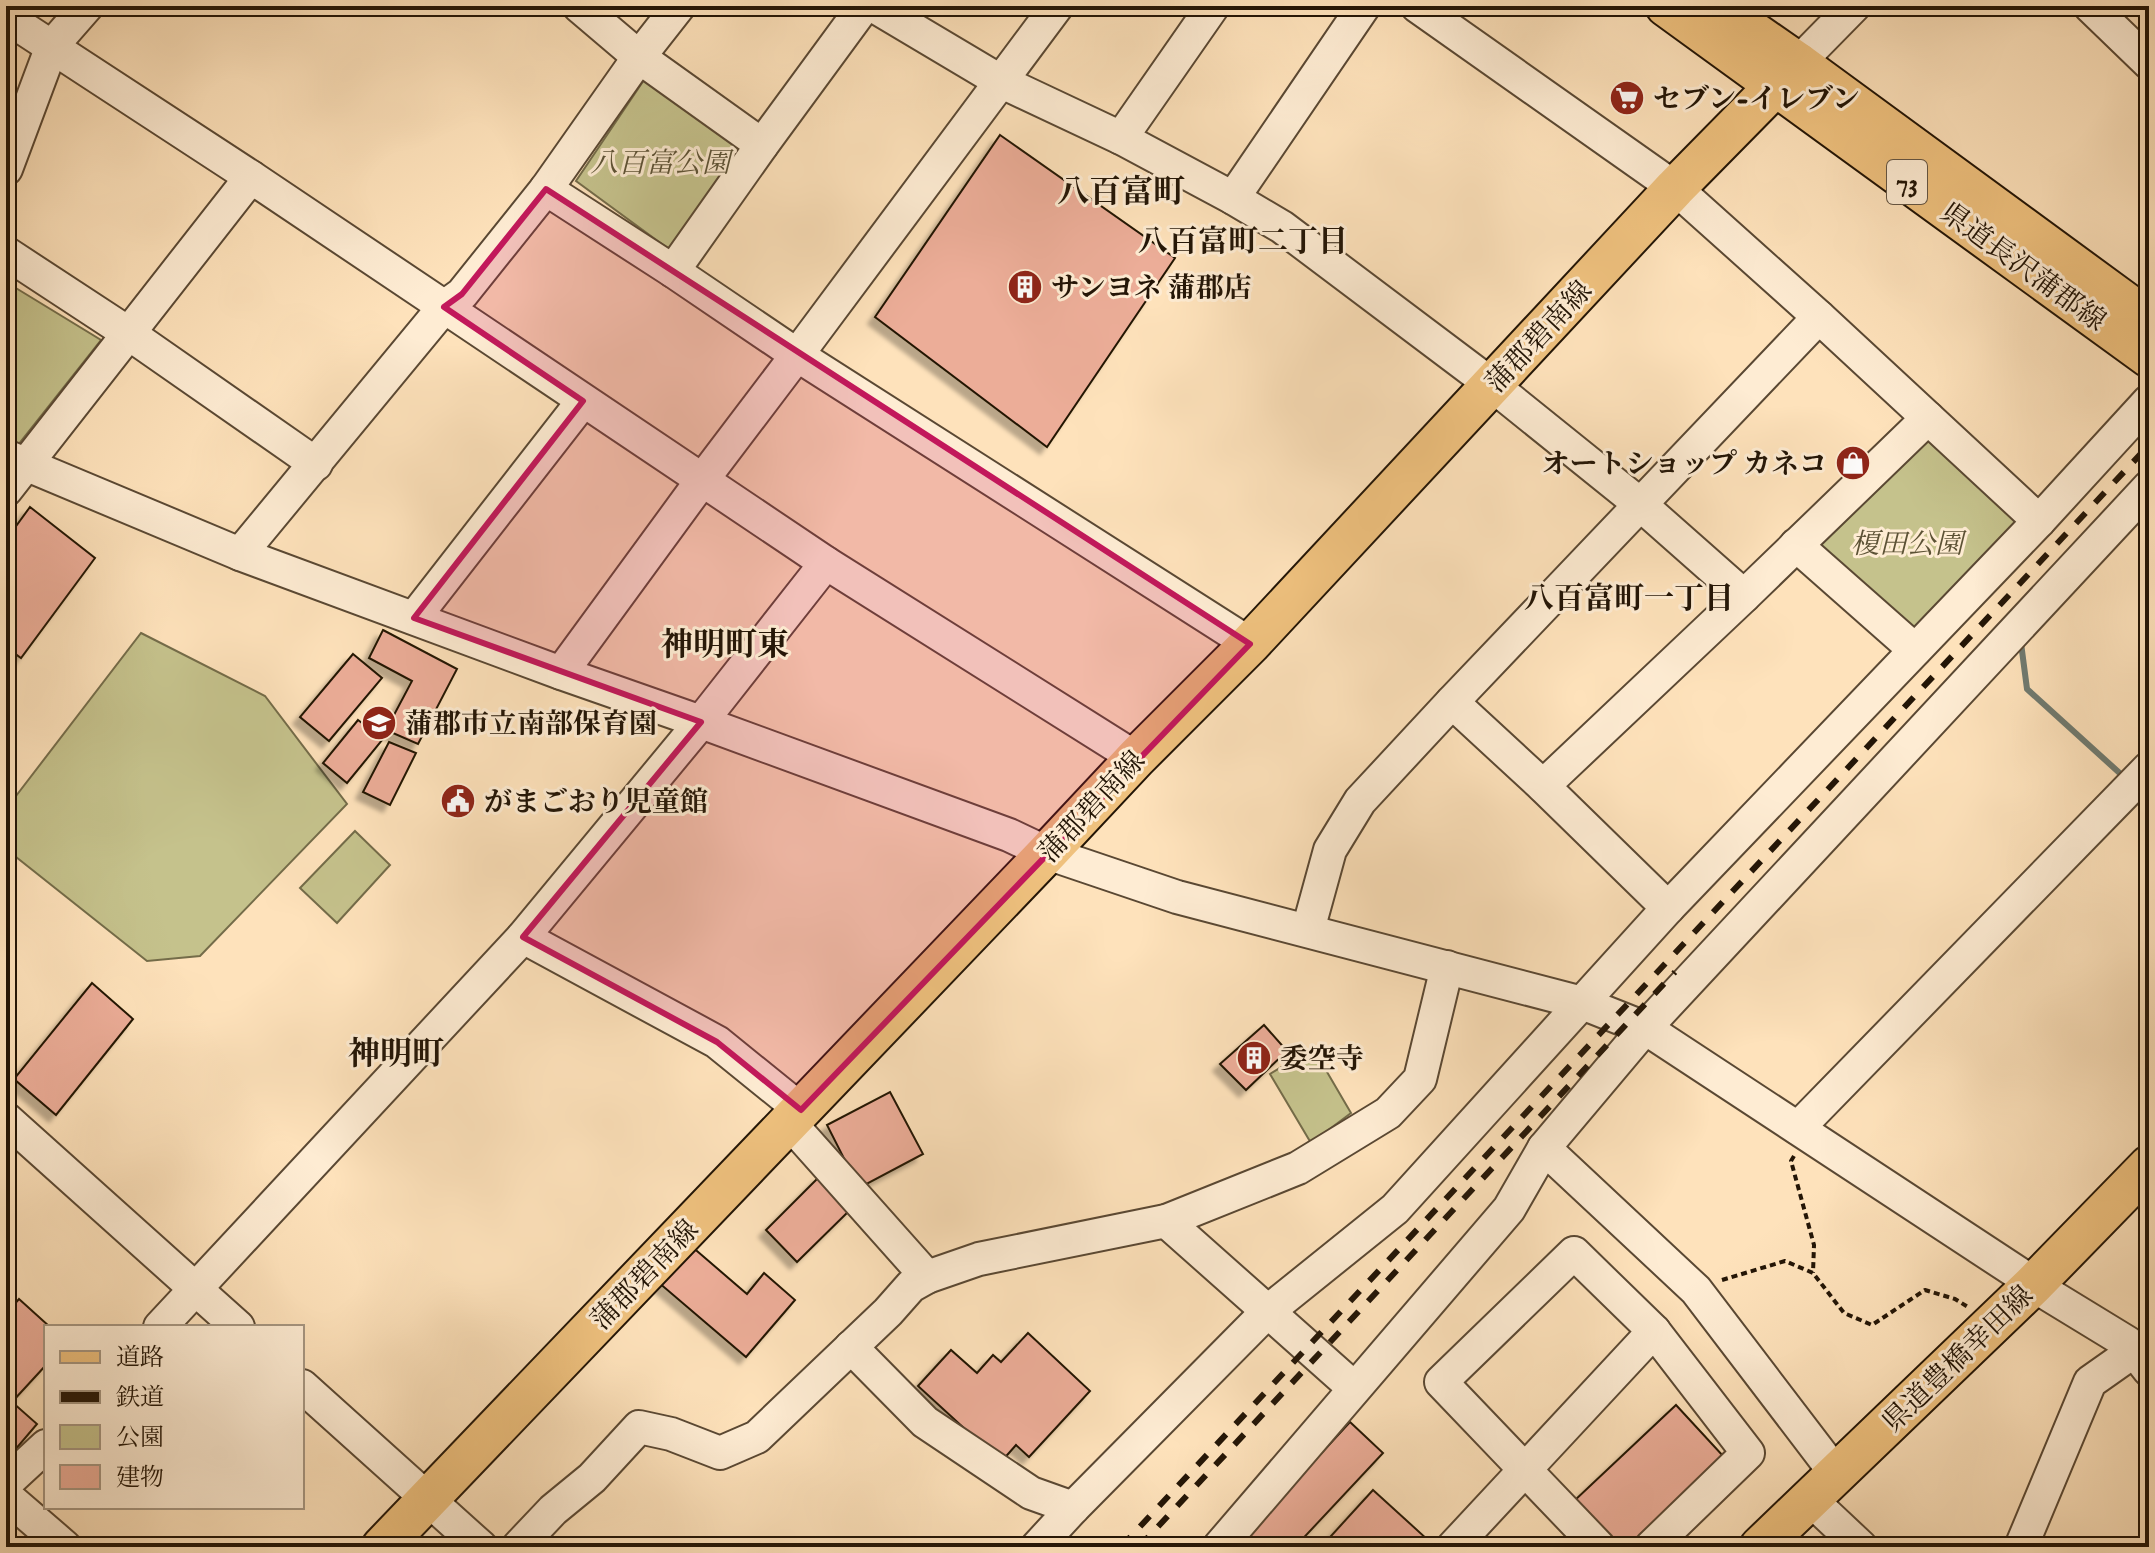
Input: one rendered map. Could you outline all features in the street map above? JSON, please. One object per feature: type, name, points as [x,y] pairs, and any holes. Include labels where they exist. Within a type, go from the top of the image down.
[{"type":"main road","name":"県道長沢蒲郡線","points":[[1666,6],[1787,75],[2149,320]]},
{"type":"main road","name":"県道長沢蒲郡線","points":[[1716,6],[1787,75],[2149,357]]},
{"type":"main road","name":"蒲郡碧南線","points":[[382,1547],[1136,758],[1250,644],[1675,188],[1787,75]]},
{"type":"main road","name":"県道豊橋幸田線","points":[[1760,1547],[2033,1285],[2149,1166]]},
{"type":"street","points":[[6,169],[52,46],[87,6]]},
{"type":"street","points":[[579,6],[639,57],[762,145]]},
{"type":"street","points":[[240,554],[444,307],[462,294],[546,189],[679,6]]},
{"type":"street","points":[[673,271],[864,6]]},
{"type":"street","points":[[874,6],[1000,81],[1121,138],[1282,227],[1492,385],[1641,505],[1744,596]]},
{"type":"street","points":[[561,673],[1057,6]]},
{"type":"street","points":[[1121,138],[1213,6]]},
{"type":"street","points":[[1233,198],[1364,6]]},
{"type":"street","points":[[1417,6],[1675,188],[2039,521]]},
{"type":"street","points":[[1787,75],[1854,6]]},
{"type":"street","points":[[2090,6],[2149,63]]},
{"type":"street","points":[[6,17],[251,177],[826,563],[1136,758]]},
{"type":"street","points":[[6,490],[16,460],[128,333],[251,177]]},
{"type":"street","points":[[546,189],[797,355],[1250,644]]},
{"type":"street","points":[[6,253],[128,333],[316,464]]},
{"type":"street","points":[[1308,930],[1330,850],[1360,801],[1819,317]]},
{"type":"street","points":[[414,618],[583,401]]},
{"type":"street","points":[[1037,1547],[1267,1312],[1395,1209],[1668,908],[2039,521],[2149,401]]},
{"type":"street","points":[[1543,786],[1928,418]]},
{"type":"street","points":[[16,460],[240,554],[1009,835],[1047,853],[1177,897],[1582,1003],[1645,1028],[2144,1356],[2090,1382],[2021,1547]]},
{"type":"street","points":[[1219,1547],[1509,1209],[1544,1148],[1645,1028],[2149,487]]},
{"type":"street","points":[[1796,545],[1915,650]]},
{"type":"street","points":[[162,1325],[523,937],[701,722],[826,563]]},
{"type":"street","points":[[1452,702],[1668,908]]},
{"type":"street","points":[[1803,1132],[2144,782]]},
{"type":"street","points":[[523,937],[717,1042],[795,1116],[927,1277]]},
{"type":"street","points":[[518,1547],[553,1510],[592,1478],[639,1427],[671,1434],[720,1453],[757,1437],[888,1312],[911,1286],[927,1277],[979,1259],[1166,1221],[1298,1168],[1388,1113],[1420,1079],[1447,967]]},
{"type":"street","points":[[6,1119],[236,1325]]},
{"type":"street","points":[[1544,1148],[1696,1290],[1861,1547]]},
{"type":"street","points":[[1166,1221],[1354,1388]]},
{"type":"street","points":[[1599,1547],[1441,1382],[1574,1253],[1654,1331],[1748,1453],[1651,1547]]},
{"type":"street","points":[[1453,1547],[1654,1331]]},
{"type":"street","points":[[851,1347],[925,1422],[1031,1493],[1073,1508]]},
{"type":"street","points":[[304,1388],[481,1547]]},
{"type":"street","points":[[6,1483],[44,1448]]},
{"type":"street","points":[[6,1496],[65,1547]]},
{"type":"path","points":[[1803,1132],[1791,1161],[1814,1245],[1813,1273]]},
{"type":"path","points":[[1696,1290],[1785,1261],[1813,1273],[1844,1313],[1872,1325],[1925,1290],[1955,1299],[1994,1322]]},
{"type":"highlighted area","points":[[546,189],[1250,644],[801,1110],[717,1042],[523,937],[701,722],[414,618],[583,401],[444,307],[462,294]]},
{"type":"green space","name":"八百富公園","points":[[646,77],[748,142],[670,250],[576,181]]},
{"type":"green space","points":[[6,282],[101,340],[10,455],[6,453]]},
{"type":"green space","name":"榎田公園","points":[[1926,434],[2020,516],[2019,525],[1915,634],[1809,542]]},
{"type":"green space","points":[[141,633],[265,696],[347,804],[200,956],[147,961],[6,849],[6,809]]},
{"type":"green space","points":[[355,831],[390,865],[337,923],[300,888]]},
{"type":"green space","points":[[1313,1048],[1351,1113],[1311,1143],[1270,1074]]},
{"type":"building","name":"サンヨネ 蒲郡店","points":[[1000,135],[1175,258],[1047,447],[875,317]]},
{"type":"building","points":[[30,507],[95,558],[21,658],[6,647],[6,540]]},
{"type":"building","points":[[383,630],[457,669],[418,744],[386,730],[412,681],[369,658]]},
{"type":"building","points":[[353,654],[382,678],[329,741],[300,717]]},
{"type":"building","points":[[358,720],[383,739],[347,783],[323,763]]},
{"type":"building","points":[[389,742],[416,753],[390,805],[363,792]]},
{"type":"building","points":[[92,983],[133,1019],[56,1115],[14,1079]]},
{"type":"building","name":"委空寺","points":[[1264,1025],[1287,1051],[1246,1090],[1220,1064]]},
{"type":"building","points":[[890,1092],[923,1154],[859,1188],[827,1125]]},
{"type":"building","points":[[821,1175],[853,1207],[797,1262],[766,1230]]},
{"type":"building","points":[[690,1245],[747,1294],[764,1273],[795,1300],[746,1357],[658,1282]]},
{"type":"building","points":[[19,1299],[48,1325],[44,1325],[44,1367],[12,1402],[37,1424],[9,1457],[6,1455],[6,1314]]},
{"type":"building","points":[[1028,1333],[1090,1391],[1029,1457],[1016,1445],[1001,1462],[918,1386],[951,1350],[977,1373],[993,1355],[1001,1362]]},
{"type":"building","points":[[1676,1405],[1724,1457],[1630,1547],[1617,1547],[1574,1501]]},
{"type":"building","points":[[1350,1422],[1383,1453],[1295,1547],[1241,1547],[1238,1544]]},
{"type":"building","points":[[1373,1490],[1428,1540],[1422,1547],[1321,1547]]},
{"type":"waterway","points":[[2021,643],[2027,689],[2124,777]]},
{"type":"railway","points":[[1121,1547],[2149,445]]},
{"type":"railway","points":[[1139,1547],[1675,972]]},
{"type":"place","name":"セブン-イレブン","points":[[1627,98]]},
{"type":"place","name":"サンヨネ 蒲郡店","points":[[1025,287]]},
{"type":"place","name":"オートショップ カネコ","points":[[1853,463]]},
{"type":"place","name":"蒲郡市立南部保育園","points":[[379,723]]},
{"type":"place","name":"がまごおり児童館","points":[[458,801]]},
{"type":"place","name":"委空寺","points":[[1254,1058]]},
{"type":"district","name":"八百富町","points":[[1121,191]]},
{"type":"district","name":"八百富町二丁目","points":[[1243,241]]},
{"type":"district","name":"八百富町一丁目","points":[[1629,598]]},
{"type":"district","name":"神明町東","points":[[725,644]]},
{"type":"district","name":"神明町","points":[[396,1053]]}]
